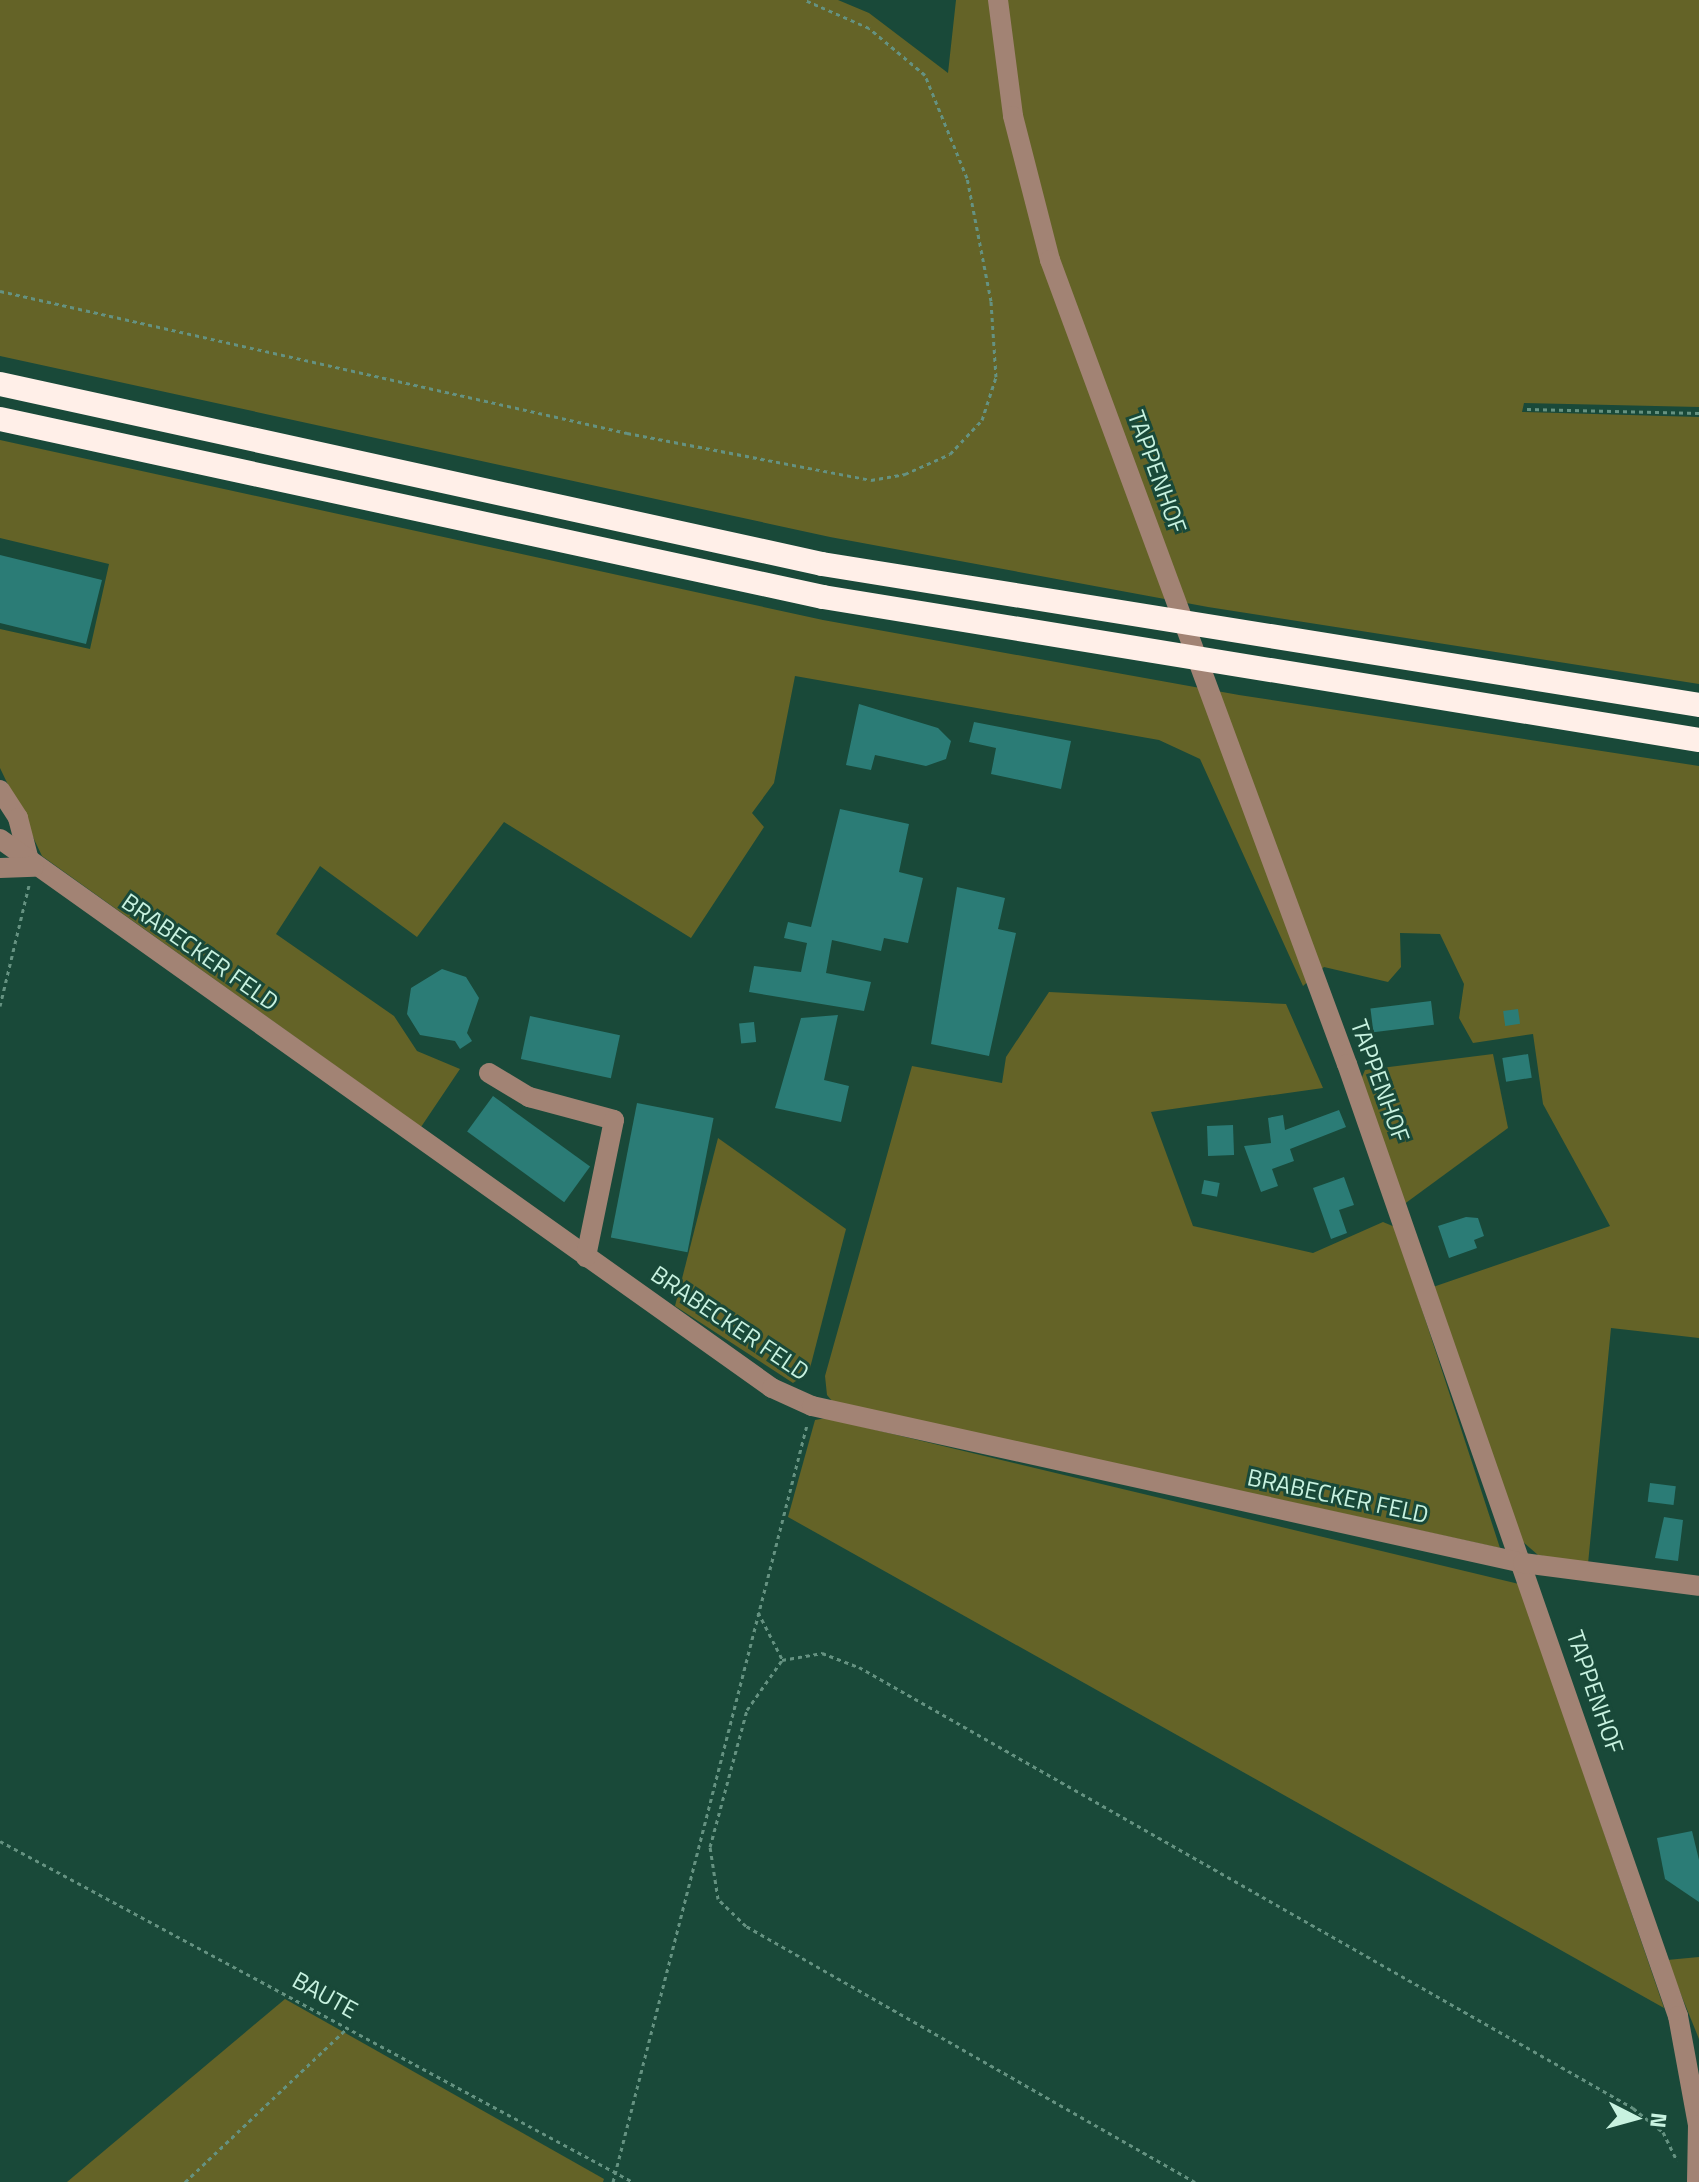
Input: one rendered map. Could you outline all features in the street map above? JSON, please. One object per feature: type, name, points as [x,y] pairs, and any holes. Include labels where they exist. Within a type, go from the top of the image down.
[{"type":"highway","points":[[0,384],[822,564],[1699,705]]},
{"type":"highway","points":[[0,419],[823,597],[1699,740]]},
{"type":"street","name":"TAPPENHOF","points":[[998,0],[1013,116],[1050,260],[1523,1563],[1678,2016],[1698,2125],[1688,2177]]},
{"type":"street","points":[[0,790],[18,818],[32,866],[0,868]]},
{"type":"street","name":"BRABECKER FELD","points":[[0,839],[32,866],[772,1388],[812,1406],[1523,1563],[1699,1586]]},
{"type":"street","points":[[489,1073],[529,1097],[614,1120],[586,1257]]},
{"type":"path","points":[[0,291],[627,433],[871,480],[905,474],[950,454],[982,420],[996,377],[991,301],[967,178],[925,75],[869,28],[805,0]]},
{"type":"path","points":[[1527,409],[1699,413]]},
{"type":"path","points":[[0,1006],[32,866]]},
{"type":"path","points":[[613,2182],[812,1406]]},
{"type":"path","points":[[758,1612],[782,1660]]},
{"type":"path","points":[[1195,2182],[746,1926],[718,1899],[710,1847],[755,1690],[782,1660],[822,1653],[859,1667],[1633,2108],[1663,2132],[1688,2177]]},
{"type":"path","name":"BAUTE","points":[[0,1841],[633,2182]]},
{"type":"path","points":[[185,2182],[347,2028]]},
{"type":"shaded area","points":[[0,0],[838,0],[869,13],[948,73],[956,0],[1699,0],[1699,407],[1524,403],[1522,412],[1699,417],[1699,684],[1208,607],[830,537],[0,356]]},
{"type":"shaded area","points":[[0,440],[823,620],[1239,695],[1699,766],[1699,1338],[1611,1328],[1588,1564],[1538,1555],[1522,1541],[1433,1287],[1610,1226],[1543,1104],[1533,1034],[1473,1043],[1459,1018],[1464,984],[1440,934],[1400,933],[1401,967],[1388,982],[1324,967],[1303,986],[1200,759],[1159,740],[795,676],[774,783],[752,813],[764,827],[691,938],[504,822],[417,937],[320,866],[276,934],[394,1016],[417,1051],[460,1069],[421,1127],[42,856],[0,768],[0,629],[90,649],[109,564],[0,538]]},
{"type":"shaded area","points":[[1049,992],[1286,1004],[1323,1088],[1151,1112],[1193,1226],[1313,1253],[1383,1222],[1395,1227],[1500,1548],[833,1402],[827,1395],[825,1376],[912,1066],[1002,1083],[1006,1057]]},
{"type":"shaded area","points":[[1493,1054],[1508,1128],[1403,1205],[1360,1082],[1365,1070]]},
{"type":"shaded area","points":[[718,1138],[846,1229],[809,1372],[793,1383],[675,1306]]},
{"type":"shaded area","points":[[826,1418],[1519,1584],[1664,2008],[788,1517],[815,1420]]},
{"type":"shaded area","points":[[1699,1957],[1699,2039],[1667,1960]]},
{"type":"shaded area","points":[[285,1999],[604,2179],[603,2182],[67,2182]]},
{"type":"building","points":[[0,555],[102,580],[86,644],[0,623]]},
{"type":"building","points":[[859,704],[938,728],[951,741],[946,759],[926,766],[875,755],[871,770],[846,765]]},
{"type":"building","points":[[974,722],[1071,741],[1061,789],[991,774],[996,748],[969,742]]},
{"type":"building","points":[[840,809],[909,824],[899,872],[923,878],[908,943],[884,938],[881,951],[832,940],[826,973],[871,982],[864,1011],[749,992],[754,966],[801,972],[807,943],[784,938],[788,922],[811,927]]},
{"type":"building","points":[[957,887],[1005,898],[998,929],[1016,933],[989,1056],[931,1044]]},
{"type":"building","points":[[442,969],[466,977],[479,998],[467,1033],[472,1041],[460,1049],[455,1041],[420,1035],[407,1014],[411,988]]},
{"type":"building","points":[[1431,1001],[1434,1025],[1373,1032],[1370,1008]]},
{"type":"building","points":[[1518,1009],[1520,1024],[1505,1026],[1503,1011]]},
{"type":"building","points":[[838,1015],[824,1080],[849,1086],[841,1122],[775,1108],[801,1018]]},
{"type":"building","points":[[530,1016],[620,1035],[611,1078],[521,1059]]},
{"type":"building","points":[[754,1022],[756,1042],[741,1043],[739,1024]]},
{"type":"building","points":[[1528,1054],[1532,1078],[1506,1082],[1502,1058]]},
{"type":"building","points":[[493,1096],[590,1167],[564,1202],[467,1132]]},
{"type":"building","points":[[637,1103],[714,1118],[687,1252],[611,1237]]},
{"type":"building","points":[[1339,1110],[1346,1127],[1290,1149],[1294,1161],[1272,1169],[1278,1186],[1261,1192],[1244,1146],[1271,1143],[1268,1118],[1283,1115],[1285,1130]]},
{"type":"building","points":[[1233,1125],[1234,1155],[1208,1156],[1207,1126]]},
{"type":"building","points":[[1344,1177],[1354,1205],[1339,1210],[1347,1233],[1331,1239],[1313,1188]]},
{"type":"building","points":[[1204,1180],[1220,1183],[1217,1197],[1201,1194]]},
{"type":"building","points":[[1466,1217],[1478,1218],[1484,1236],[1474,1240],[1477,1248],[1449,1258],[1438,1226]]},
{"type":"building","points":[[1650,1483],[1676,1486],[1673,1505],[1648,1502]]},
{"type":"building","points":[[1664,1517],[1683,1520],[1678,1561],[1655,1558]]},
{"type":"building","points":[[1692,1831],[1699,1860],[1699,1902],[1665,1879],[1657,1838]]}]
